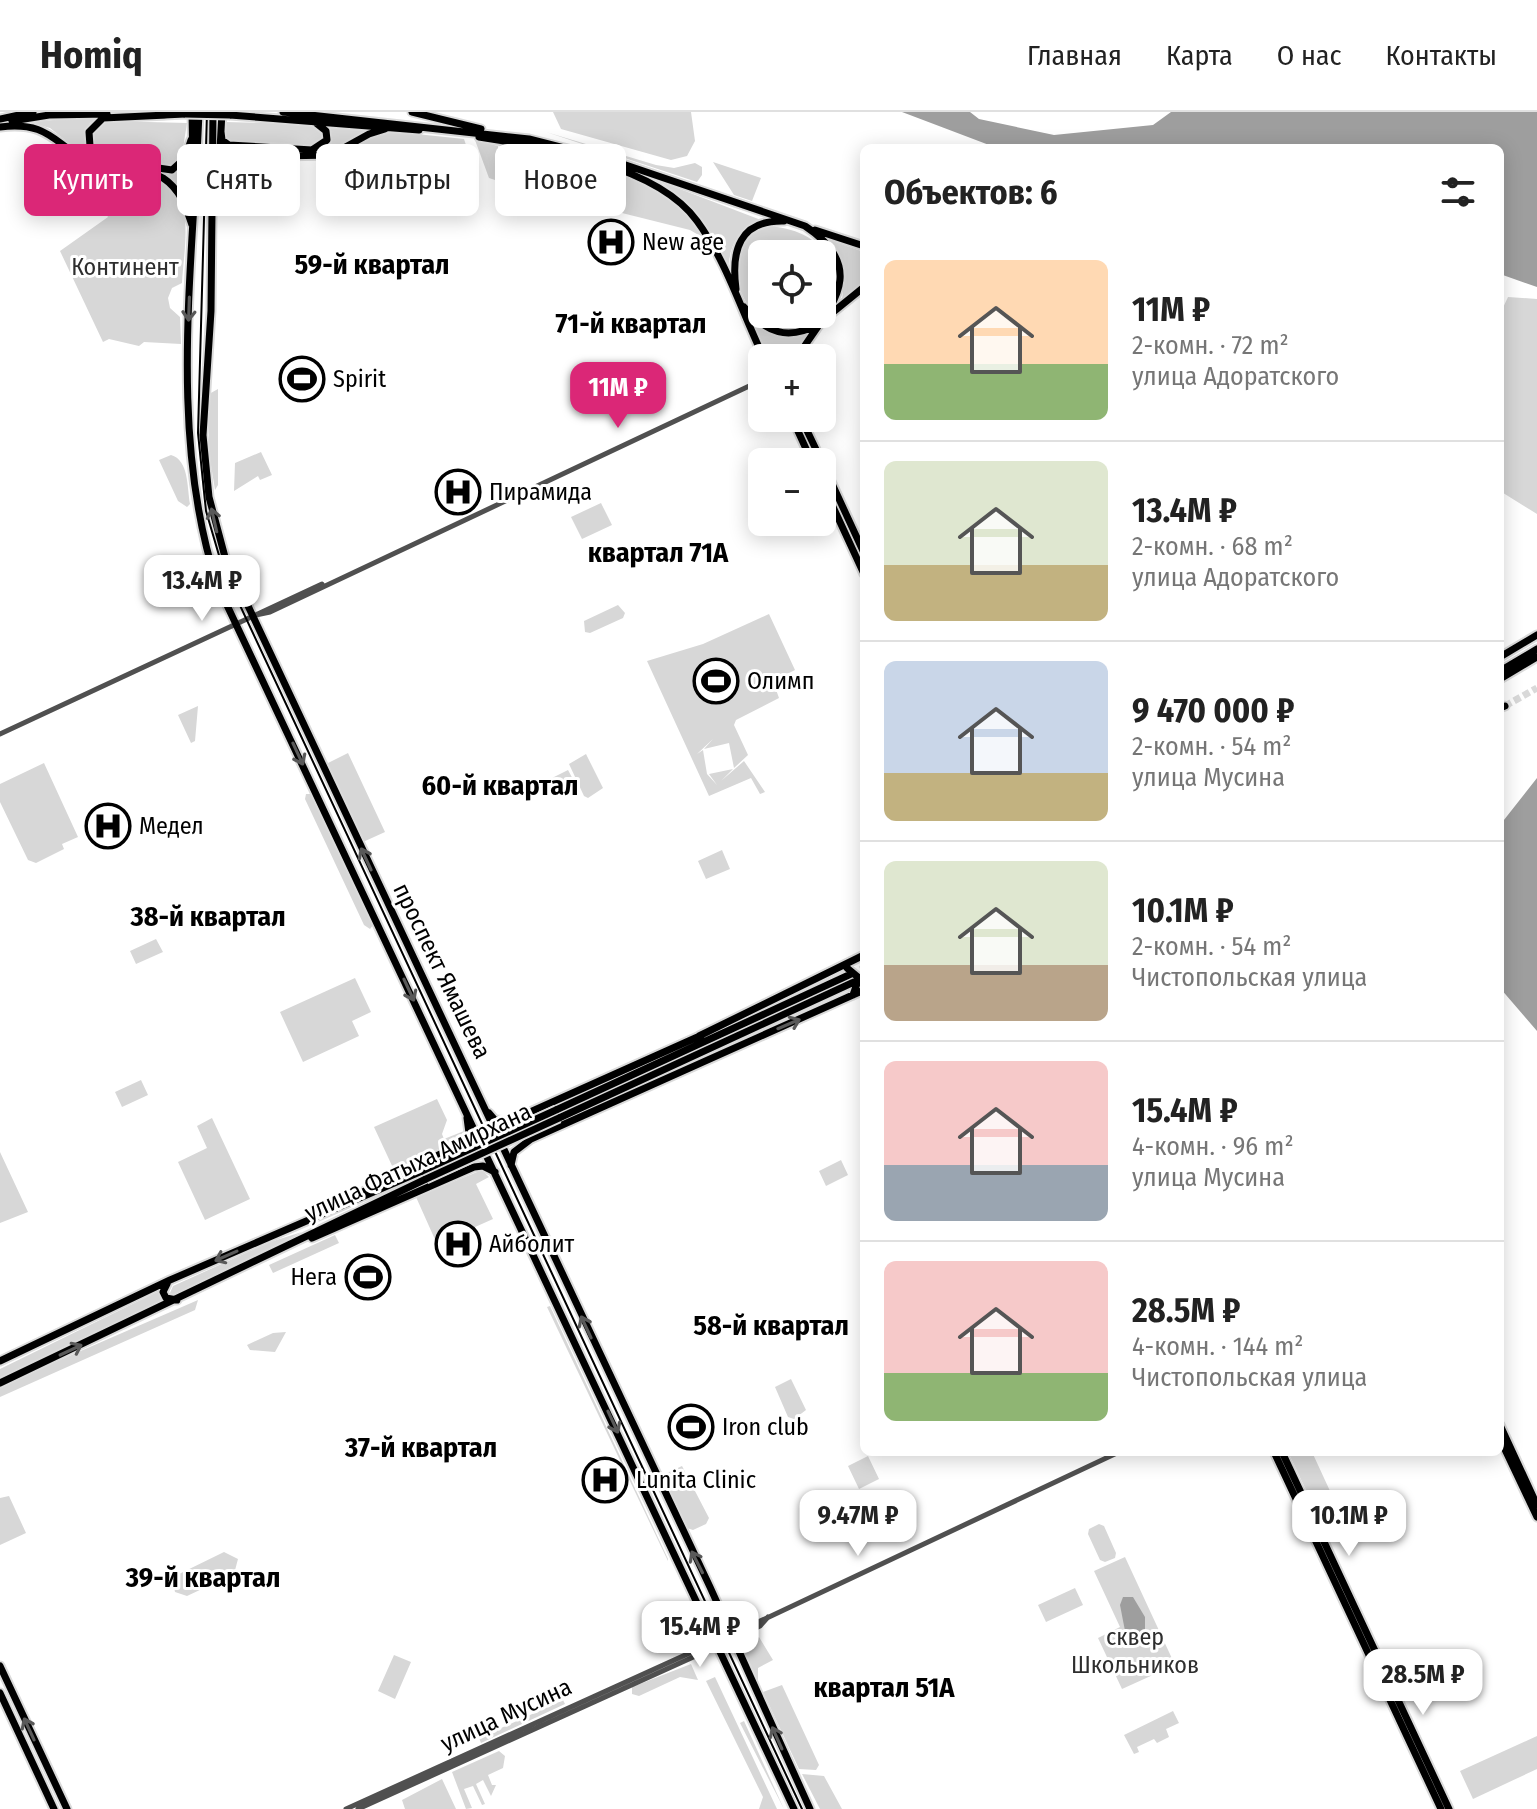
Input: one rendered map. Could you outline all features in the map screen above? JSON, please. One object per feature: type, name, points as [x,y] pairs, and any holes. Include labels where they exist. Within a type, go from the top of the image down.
[{"type":"main road","points":[[0,124],[33,112]]},
{"type":"main road","name":"проспект Ямашева","points":[[198,144],[199,112]]},
{"type":"main road","name":"проспект Ямашева","points":[[212,144],[213,112]]},
{"type":"main road","points":[[283,112],[503,135]]},
{"type":"main road","points":[[412,112],[611,160],[860,245]]},
{"type":"main road","points":[[191,140],[185,158],[172,170],[103,160],[90,146],[89,132],[103,118],[189,113],[307,119],[508,142],[608,167],[658,186],[675,196],[697,221],[737,295],[758,344]]},
{"type":"main road","points":[[189,113],[191,144]]},
{"type":"main road","points":[[220,144],[226,114]]},
{"type":"main road","points":[[0,124],[49,115],[167,115]]},
{"type":"main road","points":[[221,132],[222,140],[238,147],[320,148],[327,140],[326,131],[307,119]]},
{"type":"main road","points":[[0,124],[25,124],[46,131],[95,163],[163,178],[183,200],[194,231]]},
{"type":"main road","points":[[300,155],[331,155],[379,130],[404,128]]},
{"type":"main road","name":"проспект Ямашева","points":[[195,216],[188,310],[194,490],[210,561],[235,624],[497,1173],[794,1809]]},
{"type":"main road","name":"проспект Ямашева","points":[[211,216],[211,311],[205,385],[204,462],[220,542],[810,1809]]},
{"type":"main road","points":[[737,295],[733,260],[743,237],[766,223],[792,222]]},
{"type":"main road","points":[[805,226],[823,240]]},
{"type":"main road","points":[[836,260],[839,287],[836,296]]},
{"type":"main road","points":[[836,309],[860,290]]},
{"type":"main road","points":[[741,304],[748,312]]},
{"type":"main road","points":[[769,328],[781,334],[813,328]]},
{"type":"main road","points":[[836,492],[860,544]]},
{"type":"main road","points":[[836,513],[860,565]]},
{"type":"main road","points":[[1504,655],[1537,635]]},
{"type":"main road","points":[[1504,669],[1537,649]]},
{"type":"main road","points":[[1504,677],[1537,657]]},
{"type":"main road","points":[[485,1109],[501,1122],[521,1116],[702,1035],[860,957]]},
{"type":"main road","points":[[838,968],[849,968],[858,975],[859,986],[851,996]]},
{"type":"main road","name":"улица Фатыха Амирхана","points":[[0,1361],[170,1280],[424,1175],[685,1060],[852,978],[664,1060],[557,1114]]},
{"type":"main road","points":[[511,1167],[514,1152],[531,1139],[860,992]]},
{"type":"main road","points":[[664,1060],[702,1035]]},
{"type":"main road","points":[[685,1060],[725,1051]]},
{"type":"main road","points":[[282,1232],[466,1140],[467,1112]]},
{"type":"main road","points":[[521,1116],[515,1126],[517,1134],[531,1139]]},
{"type":"main road","points":[[445,1153],[459,1155],[461,1166],[456,1174]]},
{"type":"main road","points":[[289,1247],[338,1229],[456,1174],[479,1166],[497,1173]]},
{"type":"main road","name":"улица Фатыха Амирхана","points":[[0,1383],[289,1247],[424,1175]]},
{"type":"main road","points":[[170,1280],[165,1286],[164,1295],[168,1300],[180,1300]]},
{"type":"main road","points":[[1504,1434],[1537,1505]]},
{"type":"main road","points":[[1504,1447],[1537,1517]]},
{"type":"main road","points":[[1276,1456],[1441,1809]]},
{"type":"main road","points":[[1284,1456],[1449,1809]]},
{"type":"main road","points":[[0,1666],[67,1809]]},
{"type":"main road","points":[[0,1693],[54,1809]]},
{"type":"main road","points":[[5,1704],[15,1699]]},
{"type":"main road","points":[[38,1775],[49,1770]]},
{"type":"street","points":[[0,734],[252,616],[270,612],[330,581],[748,387]]},
{"type":"street","name":"улица Мусина","points":[[346,1809],[715,1643],[760,1626],[769,1617],[1111,1456]]},
{"type":"street","name":"улица Мусина","points":[[358,1809],[715,1643]]},
{"type":"green space","points":[[553,112],[691,112],[695,141],[687,156],[671,160],[626,147],[626,144],[614,144],[561,129]]},
{"type":"green space","points":[[100,118],[90,123],[88,144],[70,144],[50,128],[28,122]]},
{"type":"green space","points":[[109,121],[187,123],[184,144],[177,144],[177,160],[171,167],[161,166],[161,144],[94,144],[93,137],[99,127]]},
{"type":"green space","points":[[225,122],[306,124],[321,128],[325,138],[312,149],[300,148],[300,144],[231,144],[225,138]]},
{"type":"green space","points":[[325,124],[371,128],[349,144],[328,144],[330,140]]},
{"type":"green space","points":[[388,131],[464,139],[466,144],[359,144],[370,136]]},
{"type":"green space","points":[[475,140],[495,145],[495,180],[489,178]]},
{"type":"green space","points":[[626,156],[674,168],[695,163],[702,167],[702,175],[697,182]]},
{"type":"green space","points":[[713,162],[761,178],[752,201],[734,195]]},
{"type":"green space","points":[[161,170],[177,170],[177,189],[171,182],[161,179]]},
{"type":"green space","points":[[626,177],[651,187],[675,203],[702,237],[690,230],[626,214]]},
{"type":"green space","points":[[659,181],[761,220],[745,229],[736,240],[728,273],[700,222],[682,200]]},
{"type":"green space","name":"Континент","points":[[161,182],[177,197],[177,216],[184,216],[186,232],[182,283],[172,288],[168,298],[170,308],[180,317],[181,344],[144,342],[139,346],[109,339],[103,342],[60,251],[108,217],[161,216]]},
{"type":"green space","points":[[767,226],[785,228],[812,240],[748,240],[748,304],[737,278],[737,256],[746,238]]},
{"type":"green space","points":[[836,242],[860,251],[860,288],[842,301],[845,271],[836,252]]},
{"type":"green space","points":[[1508,297],[1537,299],[1537,514],[1504,493],[1504,306]]},
{"type":"green space","points":[[754,328],[785,338],[809,334],[802,344],[762,344]]},
{"type":"green space","points":[[218,389],[218,485],[215,490],[209,453],[209,394]]},
{"type":"green space","points":[[261,452],[272,475],[260,480],[258,476],[234,491],[235,463]]},
{"type":"green space","points":[[171,455],[184,468],[190,504],[187,507],[178,501],[159,460]]},
{"type":"green space","points":[[601,503],[612,525],[582,539],[571,517]]},
{"type":"green space","points":[[618,605],[625,613],[623,618],[590,633],[585,632],[584,621]]},
{"type":"green space","name":"Олимп","points":[[769,614],[795,670],[777,679],[774,684],[779,698],[736,720],[734,725],[748,755],[734,768],[729,743],[704,749],[713,739],[697,754],[703,750],[707,774],[717,785],[709,774],[733,769],[721,781],[744,761],[765,792],[760,794],[751,778],[709,796],[647,661],[703,644]]},
{"type":"green space","points":[[198,706],[195,741],[191,743],[178,715]]},
{"type":"green space","points":[[348,753],[385,832],[363,842],[326,764]]},
{"type":"green space","points":[[586,754],[603,788],[588,798],[584,796],[569,764]]},
{"type":"green space","points":[[44,763],[78,837],[62,844],[64,849],[36,863],[28,860],[0,802],[0,784]]},
{"type":"green space","points":[[568,770],[575,783],[549,796],[542,783]]},
{"type":"green space","points":[[306,794],[311,794],[373,925],[370,929],[364,925],[305,799]]},
{"type":"green space","points":[[722,850],[730,869],[706,879],[698,861]]},
{"type":"green space","points":[[156,939],[163,952],[136,964],[130,951]]},
{"type":"green space","points":[[355,978],[371,1012],[352,1021],[359,1036],[303,1062],[280,1012]]},
{"type":"green space","points":[[141,1080],[148,1095],[122,1107],[115,1092]]},
{"type":"green space","points":[[437,1099],[447,1120],[442,1134],[444,1139],[464,1131],[462,1138],[394,1170],[374,1127]]},
{"type":"green space","points":[[212,1118],[250,1199],[205,1220],[178,1162],[207,1148],[197,1126]]},
{"type":"green space","points":[[0,1152],[28,1212],[0,1223]]},
{"type":"green space","points":[[841,1160],[848,1175],[826,1186],[819,1171]]},
{"type":"green space","points":[[482,1170],[489,1177],[476,1184],[493,1219],[437,1244],[416,1197]]},
{"type":"green space","points":[[302,1232],[178,1297],[170,1293],[173,1286],[270,1242]]},
{"type":"green space","points":[[335,1235],[339,1243],[273,1273],[269,1265]]},
{"type":"green space","points":[[161,1290],[163,1302],[0,1378],[0,1369]]},
{"type":"green space","points":[[198,1300],[195,1310],[0,1397],[0,1386]]},
{"type":"green space","points":[[550,1306],[668,1559],[668,1561],[547,1307]]},
{"type":"green space","points":[[286,1332],[275,1352],[250,1350],[247,1345],[273,1333]]},
{"type":"green space","points":[[791,1379],[806,1410],[794,1419],[788,1417],[775,1387]]},
{"type":"green space","points":[[868,1456],[879,1479],[859,1489],[848,1466]]},
{"type":"green space","points":[[1290,1456],[1314,1456],[1336,1504],[1331,1507],[1332,1521],[1322,1524]]},
{"type":"green space","points":[[682,1466],[709,1518],[706,1524],[693,1530],[687,1528],[663,1479],[665,1474]]},
{"type":"green space","points":[[9,1496],[26,1533],[0,1545],[0,1498]]},
{"type":"green space","points":[[1099,1524],[1104,1526],[1116,1553],[1115,1558],[1105,1562],[1100,1560],[1088,1534],[1089,1529]]},
{"type":"green space","points":[[224,1552],[238,1559],[234,1574],[187,1596],[175,1592],[173,1582],[177,1575]]},
{"type":"green space","name":"сквер Школьников","points":[[1125,1557],[1175,1665],[1122,1689],[1098,1638],[1120,1627],[1094,1571]]},
{"type":"green space","points":[[1075,1588],[1083,1605],[1046,1622],[1038,1605]]},
{"type":"green space","points":[[759,1637],[773,1660],[758,1668],[758,1684],[741,1646]]},
{"type":"green space","points":[[394,1655],[411,1662],[395,1699],[378,1691]]},
{"type":"green space","points":[[691,1664],[698,1680],[680,1677],[639,1696],[632,1694],[632,1687]]},
{"type":"green space","points":[[715,1677],[777,1809],[759,1809],[763,1797],[706,1681]]},
{"type":"green space","points":[[782,1685],[819,1765],[816,1770],[799,1769],[763,1692]]},
{"type":"green space","points":[[563,1700],[565,1704],[481,1743],[479,1738]]},
{"type":"green space","points":[[1173,1711],[1179,1723],[1166,1729],[1169,1737],[1157,1743],[1154,1739],[1137,1747],[1139,1752],[1134,1754],[1124,1735]]},
{"type":"green space","points":[[744,1721],[784,1809],[740,1723]]},
{"type":"green space","points":[[1537,1736],[1537,1769],[1473,1799],[1460,1771]]},
{"type":"green space","points":[[499,1751],[505,1756],[503,1768],[488,1775],[492,1785],[496,1785],[491,1796],[483,1780],[476,1784],[485,1804],[482,1805],[473,1786],[464,1789],[472,1808],[466,1809],[452,1772]]},
{"type":"green space","points":[[802,1774],[824,1776],[842,1809],[820,1809]]},
{"type":"green space","points":[[442,1779],[456,1809],[405,1809],[402,1800]]},
{"type":"shaded area","points":[[902,112],[970,112],[979,119],[1054,135],[1153,125],[1171,112],[1537,112],[1537,287],[1504,275],[1504,144],[986,144]]},
{"type":"shaded area","points":[[1537,778],[1537,1031],[1504,993],[1504,820]]},
{"type":"shaded area","points":[[1123,1597],[1133,1597],[1145,1617],[1145,1637],[1138,1643],[1126,1636],[1120,1605]]},
{"type":"tunnel","points":[[1505,706],[1537,688]]},
{"type":"tunnel","points":[[851,974],[860,970]]},
{"type":"tram line","points":[[207,112],[198,433],[206,511],[223,569],[802,1809]]},
{"type":"place","name":"New age","points":[[611,242]]},
{"type":"place","name":"Spirit","points":[[302,379]]},
{"type":"place","name":"Пирамида","points":[[458,492]]},
{"type":"place","name":"Олимп","points":[[716,681]]},
{"type":"place","name":"Медел","points":[[108,826]]},
{"type":"place","name":"Айболит","points":[[458,1244]]},
{"type":"place","name":"Нега","points":[[368,1277]]},
{"type":"place","name":"Iron club","points":[[691,1427]]},
{"type":"place","name":"Lunita Clinic","points":[[605,1480]]},
{"type":"district","name":"59-й квартал","points":[[372,264]]},
{"type":"district","name":"71-й квартал","points":[[631,323]]},
{"type":"district","name":"квартал 71А","points":[[658,552]]},
{"type":"district","name":"60-й квартал","points":[[500,785]]},
{"type":"district","name":"38-й квартал","points":[[208,916]]},
{"type":"district","name":"58-й квартал","points":[[771,1325]]},
{"type":"district","name":"37-й квартал","points":[[421,1447]]},
{"type":"district","name":"39-й квартал","points":[[203,1577]]},
{"type":"district","name":"квартал 51А","points":[[884,1687]]}]
